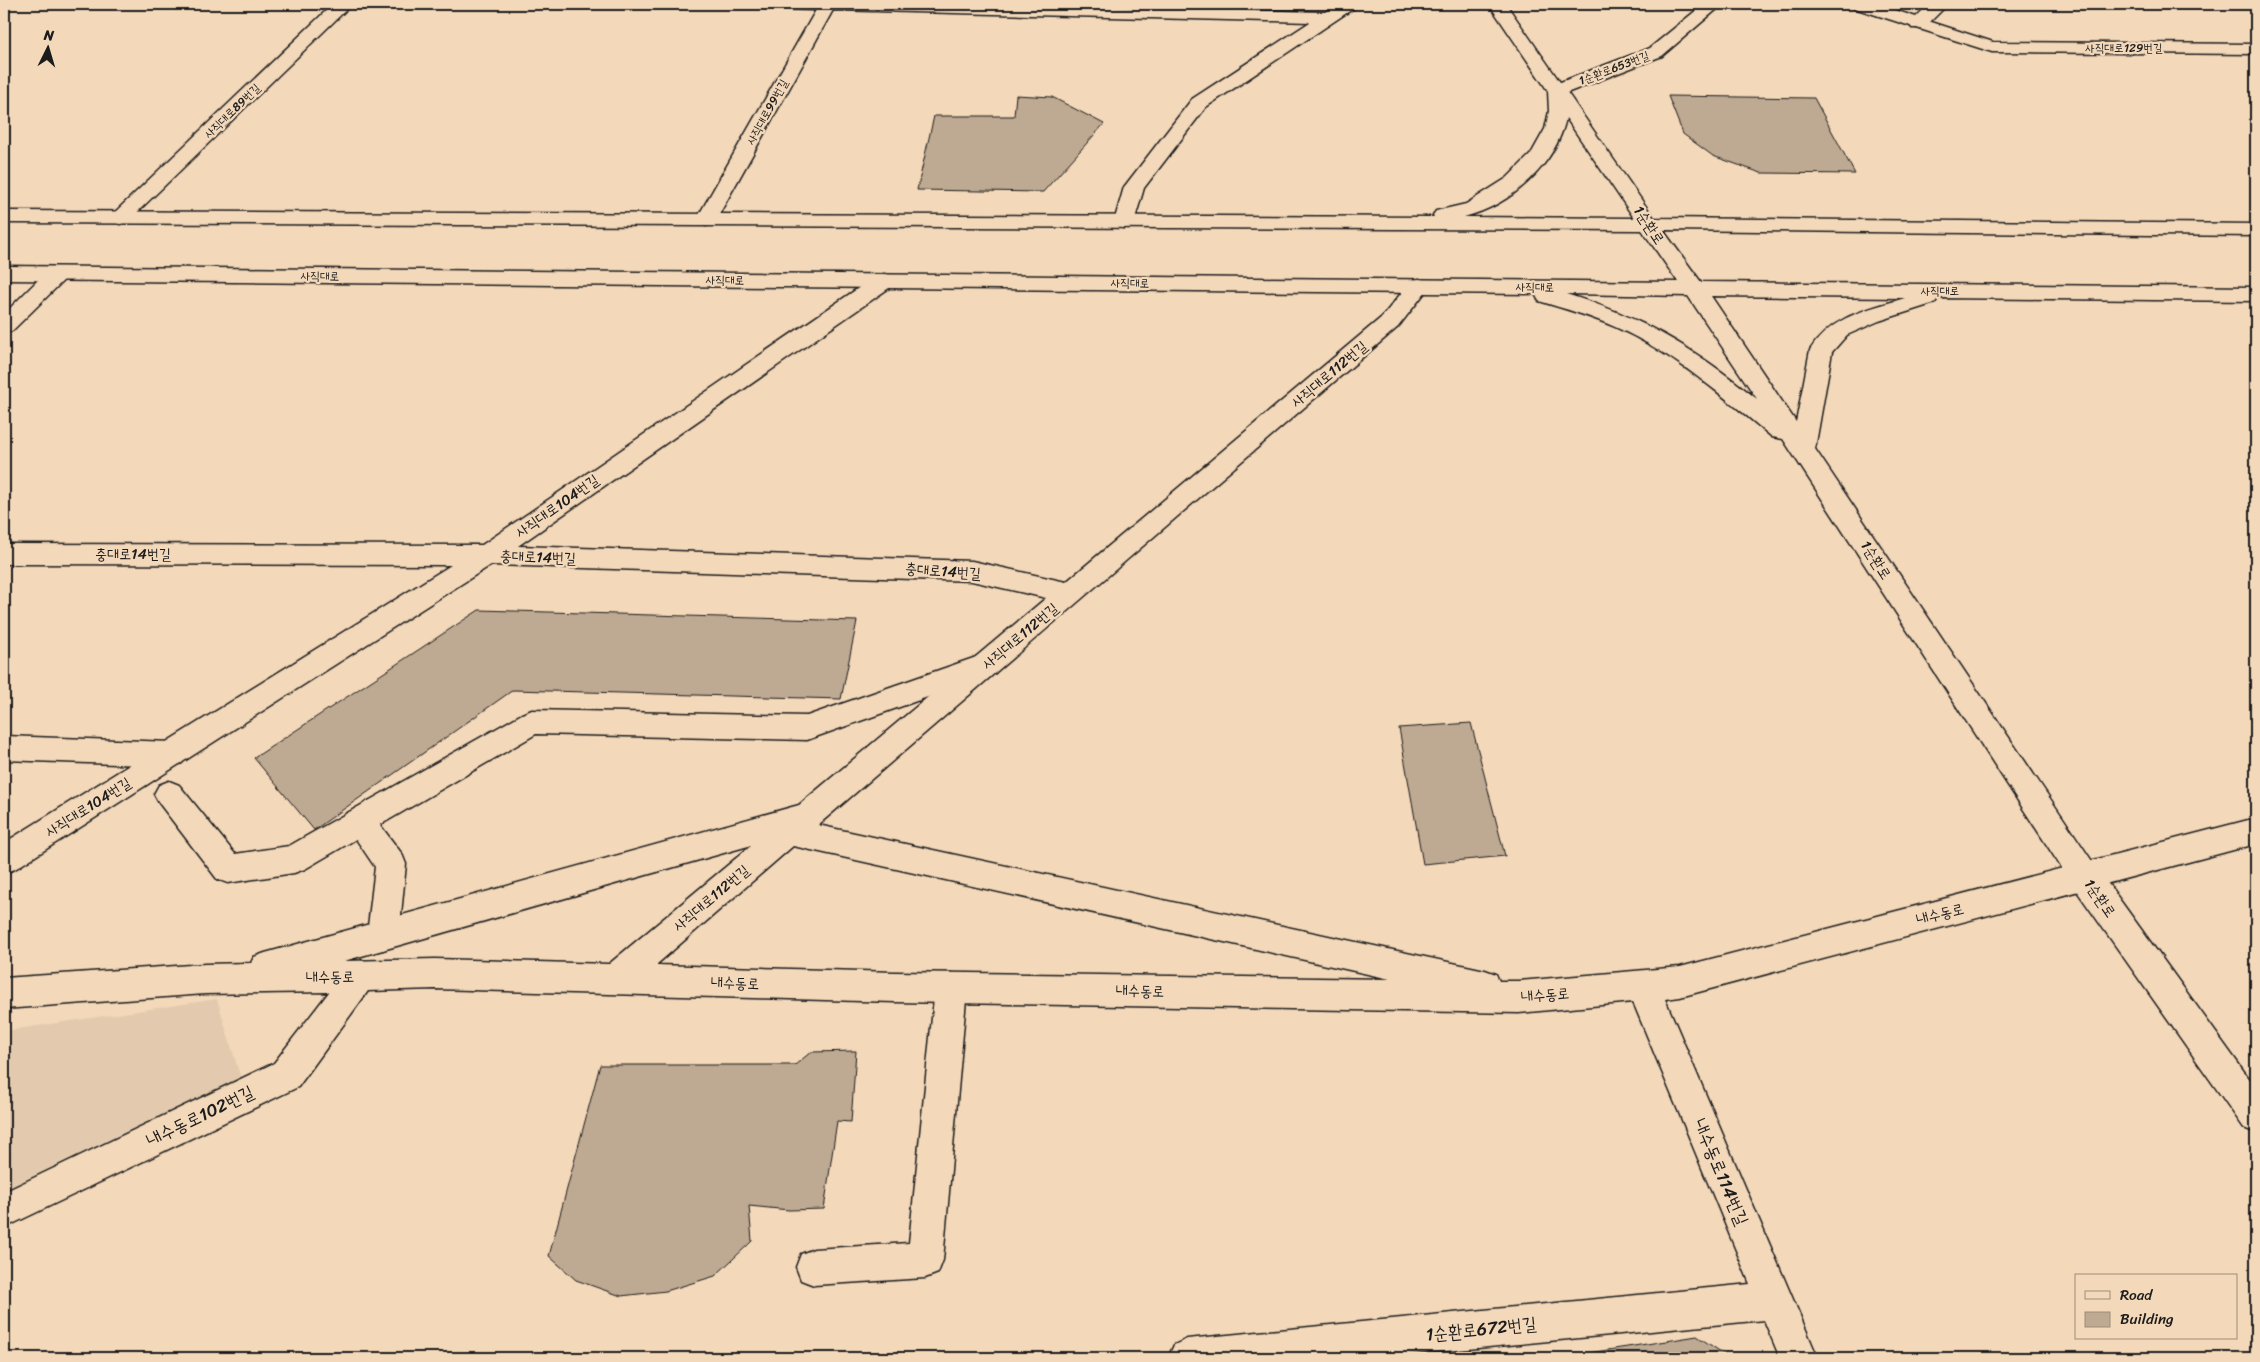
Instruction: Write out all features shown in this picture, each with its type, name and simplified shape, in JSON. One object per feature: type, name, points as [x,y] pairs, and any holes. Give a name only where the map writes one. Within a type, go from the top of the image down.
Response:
[{"type":"street","name":"사직대로89번길","points":[[120,218],[344,4]]},
{"type":"street","points":[[776,4],[1171,9],[1328,17]]},
{"type":"street","name":"사직대로99번길","points":[[706,220],[828,4]]},
{"type":"street","points":[[1124,222],[1134,187],[1199,103],[1348,4]]},
{"type":"street","name":"1순환로","points":[[1498,4],[1692,289],[1716,319],[2085,877],[2256,1116]]},
{"type":"street","name":"1순환로653번길","points":[[1557,90],[1656,52],[1714,4]]},
{"type":"street","points":[[1860,4],[1918,24],[1939,4]]},
{"type":"street","name":"사직대로129번길","points":[[1918,24],[1992,47],[2256,48]]},
{"type":"street","points":[[1365,223],[1432,218],[1472,208],[1508,187],[1533,165],[1549,142],[1558,115],[1557,90]]},
{"type":"street","points":[[4,217],[1648,224],[2256,230]]},
{"type":"street","name":"사직대로","points":[[4,273],[2255,294]]},
{"type":"street","points":[[4,326],[57,274]]},
{"type":"street","name":"사직대로104번길","points":[[4,860],[487,555],[884,281]]},
{"type":"street","name":"사직대로112번길","points":[[614,980],[1390,322],[1419,286]]},
{"type":"street","points":[[1517,287],[1591,309],[1633,326],[1677,350],[1724,384],[1803,449],[1821,350],[1839,330],[1871,316],[1950,291]]},
{"type":"street","name":"충대로14번길","points":[[4,554],[487,555],[972,571],[1070,593]]},
{"type":"street","points":[[169,794],[228,869],[294,859],[532,722],[807,728],[985,665]]},
{"type":"street","name":"사직대로104번길","points":[[4,748],[172,754]]},
{"type":"street","points":[[360,821],[392,864],[383,935]]},
{"type":"street","points":[[228,979],[383,935],[798,824],[1535,996]]},
{"type":"street","name":"내수동로","points":[[4,993],[228,979],[435,974],[951,988],[1535,996],[1680,982],[2256,831]]},
{"type":"street","name":"내수동로102번길","points":[[4,1210],[286,1075],[360,976]]},
{"type":"street","name":"내수동로114번길","points":[[1643,986],[1799,1358]]},
{"type":"street","points":[[814,1268],[925,1260],[951,988]]},
{"type":"street","name":"1순환로672번길","points":[[1187,1358],[1775,1300]]},
{"type":"shaded area","points":[[217,999],[241,1079],[58,1164],[4,1192],[4,1031]]},
{"type":"building","points":[[1016,95],[1052,97],[1104,124],[1043,192],[917,190],[934,116],[1014,116]]},
{"type":"building","points":[[1668,96],[1814,98],[1855,174],[1761,173],[1713,156],[1683,134]]},
{"type":"building","points":[[479,610],[857,621],[841,699],[513,690],[314,830],[254,758]]},
{"type":"building","points":[[1471,723],[1505,856],[1423,864],[1399,728]]},
{"type":"building","points":[[856,1051],[851,1122],[837,1121],[824,1209],[789,1210],[749,1206],[752,1241],[715,1276],[666,1291],[621,1296],[576,1280],[549,1256],[600,1065],[795,1065],[811,1052]]},
{"type":"building","points":[[1697,1336],[1730,1358],[1556,1358],[1666,1341]]}]
